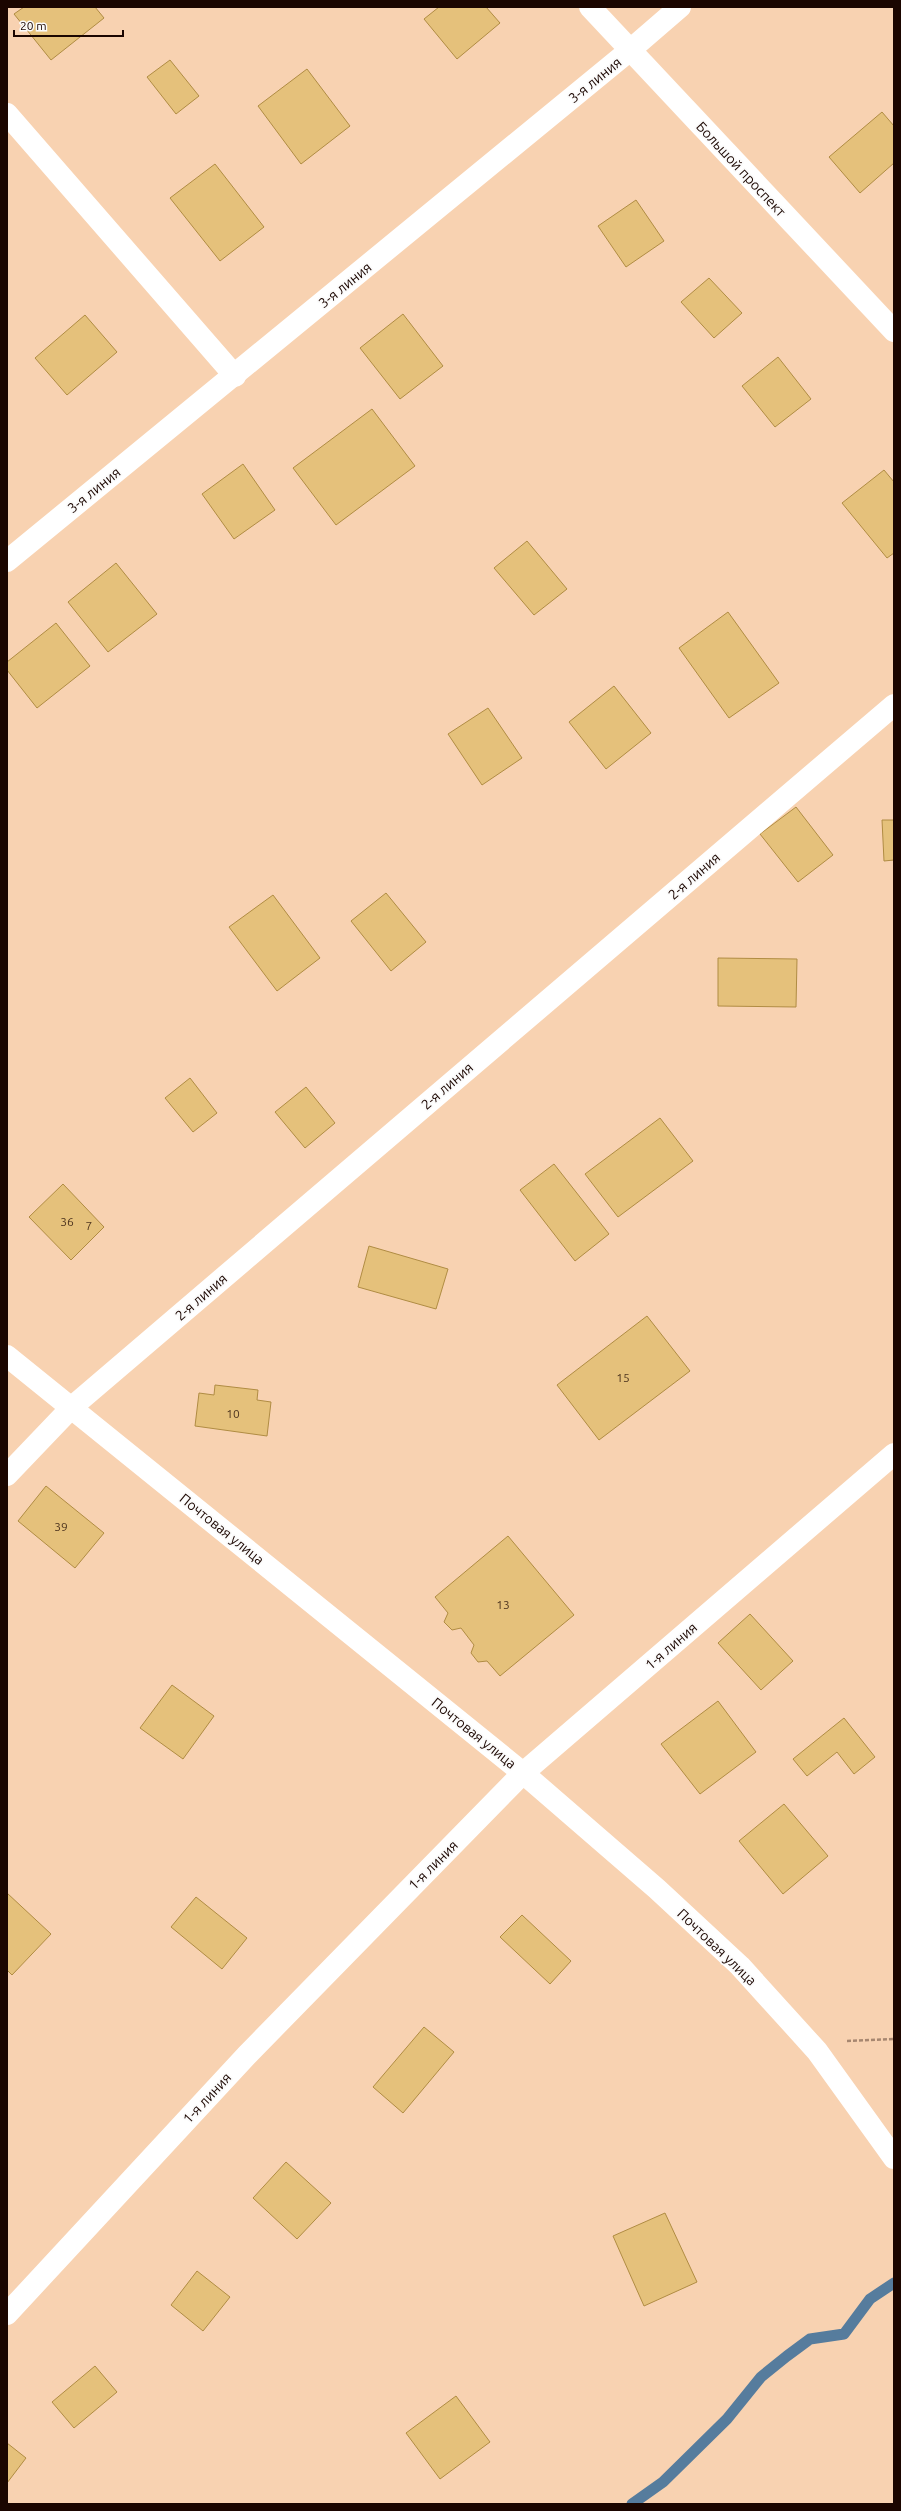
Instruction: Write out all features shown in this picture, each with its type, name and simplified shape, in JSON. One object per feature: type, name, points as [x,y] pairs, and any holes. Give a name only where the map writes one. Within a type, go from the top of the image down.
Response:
[{"type":"street","name":"Большой проспект","points":[[590,7],[629,51],[894,331]]},
{"type":"street","name":"3-я линия","points":[[7,561],[235,376],[629,51],[680,7]]},
{"type":"street","points":[[7,114],[235,376]]},
{"type":"street","name":"2-я линия","points":[[7,1475],[72,1407],[894,705]]},
{"type":"street","name":"Почтовая улица","points":[[7,1356],[523,1773],[651,1884],[740,1966],[817,2051],[894,2158]]},
{"type":"street","name":"1-я линия","points":[[7,2314],[247,2055],[523,1773],[894,1454]]},
{"type":"path","points":[[817,2051],[831,2043],[894,2039]]},
{"type":"building","points":[[24,7],[95,7],[104,18],[51,60],[14,14]]},
{"type":"building","points":[[439,7],[486,7],[500,23],[457,59],[424,19]]},
{"type":"building","points":[[170,60],[199,96],[176,114],[147,77]]},
{"type":"building","points":[[307,69],[350,126],[301,164],[258,106]]},
{"type":"building","points":[[882,112],[894,126],[894,163],[860,193],[829,157]]},
{"type":"building","points":[[215,164],[264,227],[220,261],[170,198]]},
{"type":"building","points":[[636,200],[664,241],[626,267],[598,226]]},
{"type":"building","points":[[709,278],[742,313],[714,338],[681,302]]},
{"type":"building","points":[[403,314],[443,366],[400,399],[360,348]]},
{"type":"building","points":[[85,315],[117,352],[67,395],[35,358]]},
{"type":"building","points":[[778,357],[811,399],[775,427],[742,386]]},
{"type":"building","points":[[372,409],[415,466],[336,525],[293,468]]},
{"type":"building","points":[[243,464],[275,510],[234,539],[202,494]]},
{"type":"building","points":[[884,470],[894,482],[894,553],[887,558],[842,503]]},
{"type":"building","points":[[527,541],[567,589],[534,615],[494,568]]},
{"type":"building","points":[[116,563],[157,614],[108,652],[68,602]]},
{"type":"building","points":[[728,612],[779,683],[729,718],[679,648]]},
{"type":"building","points":[[56,623],[90,666],[37,708],[7,670],[7,662]]},
{"type":"building","points":[[614,686],[651,733],[606,769],[569,722]]},
{"type":"building","points":[[488,708],[522,758],[482,785],[448,734]]},
{"type":"building","points":[[796,807],[833,855],[798,882],[760,834]]},
{"type":"building","points":[[882,820],[894,820],[894,860],[884,861]]},
{"type":"building","points":[[386,893],[426,942],[391,971],[351,921]]},
{"type":"building","points":[[273,895],[320,958],[277,991],[229,927]]},
{"type":"building","points":[[718,958],[797,959],[796,1007],[718,1006]]},
{"type":"building","points":[[190,1078],[217,1113],[193,1132],[165,1098]]},
{"type":"building","points":[[306,1087],[335,1123],[305,1148],[275,1112]]},
{"type":"building","points":[[660,1118],[693,1161],[618,1217],[585,1174]]},
{"type":"building","points":[[554,1164],[609,1234],[575,1261],[520,1190]]},
{"type":"building","points":[[63,1184],[104,1227],[71,1260],[29,1217]]},
{"type":"building","points":[[369,1246],[448,1269],[436,1309],[358,1287]]},
{"type":"building","points":[[647,1316],[690,1371],[599,1440],[557,1385]]},
{"type":"building","points":[[215,1385],[258,1390],[257,1400],[271,1402],[267,1436],[195,1426],[199,1393],[214,1395]]},
{"type":"building","points":[[46,1486],[104,1533],[75,1568],[18,1521]]},
{"type":"building","points":[[508,1536],[574,1615],[500,1676],[487,1661],[478,1662],[471,1653],[474,1645],[461,1628],[452,1630],[444,1622],[448,1613],[435,1597]]},
{"type":"building","points":[[750,1614],[793,1661],[761,1690],[718,1643]]},
{"type":"building","points":[[172,1685],[214,1716],[183,1759],[140,1728]]},
{"type":"building","points":[[718,1701],[756,1752],[700,1794],[661,1744]]},
{"type":"building","points":[[844,1718],[875,1757],[854,1774],[837,1752],[807,1776],[793,1759]]},
{"type":"building","points":[[784,1804],[828,1856],[783,1894],[739,1841]]},
{"type":"building","points":[[7,1893],[51,1934],[12,1975],[7,1970]]},
{"type":"building","points":[[196,1897],[247,1938],[222,1969],[171,1927]]},
{"type":"building","points":[[522,1915],[571,1961],[550,1984],[500,1937]]},
{"type":"building","points":[[424,2027],[454,2052],[403,2113],[373,2087]]},
{"type":"building","points":[[286,2162],[331,2203],[297,2239],[253,2198]]},
{"type":"building","points":[[665,2213],[697,2282],[644,2306],[613,2236]]},
{"type":"building","points":[[197,2271],[230,2297],[203,2331],[171,2305]]},
{"type":"building","points":[[95,2366],[117,2392],[74,2428],[52,2402]]},
{"type":"building","points":[[456,2396],[490,2442],[440,2479],[406,2433]]},
{"type":"building","points":[[7,2443],[26,2458],[7,2483]]},
{"type":"waterway","points":[[632,2504],[663,2482],[727,2419],[761,2377],[810,2339],[844,2334],[870,2299],[894,2283]]}]
